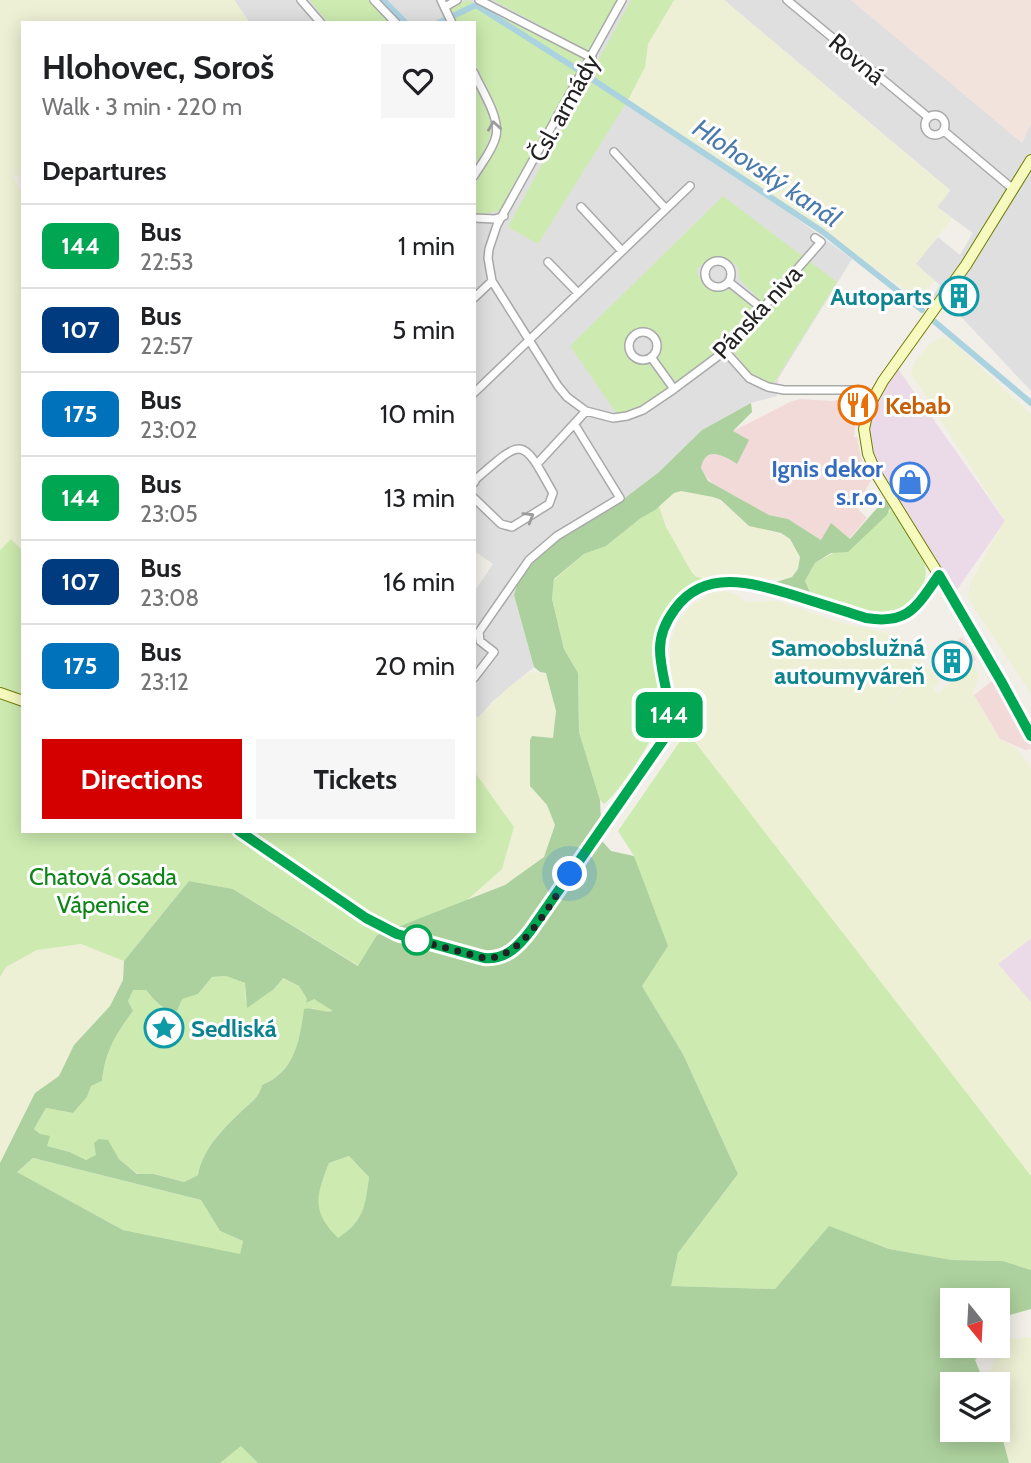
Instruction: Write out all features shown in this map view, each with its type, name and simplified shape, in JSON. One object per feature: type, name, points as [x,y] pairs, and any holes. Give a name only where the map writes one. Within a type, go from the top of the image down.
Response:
[{"type":"main road","points":[[1031,160],[966,265],[883,381],[872,400],[864,429],[870,460],[1031,736]]},
{"type":"main road","points":[[242,833],[385,929],[475,956],[498,958],[513,951],[531,930],[664,739],[670,706],[660,663],[660,643],[667,621],[681,602],[705,586],[725,581],[740,581],[758,584],[866,618],[893,619],[906,615],[917,607],[939,575]]},
{"type":"main road","points":[[0,693],[21,700]]},
{"type":"street","points":[[301,0],[319,21]]},
{"type":"street","points":[[374,0],[394,21]]},
{"type":"street","points":[[451,21],[443,3],[457,0]]},
{"type":"street","points":[[479,0],[592,58]]},
{"type":"street","name":"Čsl. armády","points":[[493,236],[622,0]]},
{"type":"street","name":"Rovná","points":[[787,0],[928,117]]},
{"type":"street","points":[[476,78],[495,121],[496,134],[476,172]]},
{"type":"street","name":"Rovná","points":[[934,114],[941,116],[946,124],[944,131],[935,135],[929,133],[925,123],[928,117],[934,114]]},
{"type":"street","name":"Rovná","points":[[944,131],[1013,189]]},
{"type":"street","points":[[614,152],[666,209]]},
{"type":"street","points":[[476,391],[690,186]]},
{"type":"street","points":[[581,207],[622,251]]},
{"type":"street","points":[[476,218],[495,219],[505,215]]},
{"type":"street","points":[[483,220],[493,236],[488,258],[492,281],[566,396],[586,411],[537,464]]},
{"type":"street","name":"Pánska niva","points":[[586,411],[613,418],[642,410],[725,351],[764,310],[821,242],[815,238]]},
{"type":"street","points":[[548,262],[578,293]]},
{"type":"street","points":[[476,296],[492,281]]},
{"type":"street","points":[[729,282],[764,310]]},
{"type":"street","points":[[725,351],[749,378],[768,387],[784,390],[854,390],[872,400]]},
{"type":"street","points":[[651,357],[674,389]]},
{"type":"street","points":[[476,675],[494,652],[480,640],[479,632],[510,590],[519,572],[547,544],[620,498],[575,425]]},
{"type":"street","points":[[476,479],[508,451],[518,448],[527,451],[553,493],[549,504],[512,527],[500,524],[476,500]]},
{"type":"shaded area","points":[[234,0],[674,0],[648,44],[645,67],[626,104],[796,218],[852,259],[778,379],[777,396],[751,403],[702,430],[659,472],[617,504],[514,595],[534,667],[493,701],[478,718],[476,589],[493,564],[476,552],[476,21],[249,21]]},
{"type":"shaded area","points":[[724,0],[1031,0],[1031,391],[951,306],[946,312],[931,299],[940,285],[915,264],[938,237],[960,255],[973,233],[937,207],[950,190]]},
{"type":"shaded area","points":[[851,0],[1031,0],[1031,124],[1022,143]]},
{"type":"shaded area","points":[[898,369],[1005,521],[954,594],[872,458],[869,422],[875,399]]},
{"type":"shaded area","points":[[852,398],[862,403],[856,414],[854,437],[857,437],[863,467],[872,479],[857,504],[867,518],[849,539],[821,540],[788,519],[769,515],[713,484],[701,468],[703,459],[714,453],[737,464],[733,431],[790,402],[800,399],[832,401]]},
{"type":"shaded area","points":[[962,637],[976,659],[955,676],[939,657]]},
{"type":"shaded area","points":[[992,681],[1004,690],[1028,735],[1031,749],[1025,750],[1000,739],[974,695]]},
{"type":"shaded area","points":[[1031,938],[1031,1002],[1030,1002],[998,964]]},
{"type":"green space","points":[[0,0],[234,0],[249,21],[21,21],[21,176],[13,175],[21,192],[21,549],[11,539],[0,550]]},
{"type":"green space","points":[[310,0],[368,0],[388,21],[326,21]]},
{"type":"green space","points":[[467,0],[585,59],[504,210],[483,214],[476,212],[476,182],[501,134],[499,120],[476,66],[476,21],[457,21],[450,9]]},
{"type":"green space","points":[[493,0],[617,0],[590,52]]},
{"type":"green space","points":[[631,0],[674,0],[648,44],[645,67],[628,100],[538,244],[508,227]]},
{"type":"green space","points":[[674,0],[724,0],[950,191],[937,207],[952,219],[916,264],[935,281],[917,298],[731,167],[628,100],[645,67],[648,44]]},
{"type":"green space","points":[[476,87],[490,118],[491,134],[476,164]]},
{"type":"green space","points":[[723,196],[837,282],[773,384],[751,374],[734,352],[800,273],[793,268],[763,303],[739,279],[738,267],[733,262],[722,258],[707,261],[697,269],[704,285],[717,291],[729,289],[757,310],[723,347],[676,382],[657,358],[661,347],[654,330],[641,329],[632,333],[625,339],[628,355],[634,361],[650,363],[668,388],[641,406],[617,414],[570,346]]},
{"type":"green space","points":[[941,337],[951,340],[1031,414],[1031,694],[970,602],[968,594],[971,581],[1005,520],[911,374],[914,362],[932,342]]},
{"type":"green space","points":[[751,403],[752,412],[733,431],[749,440],[737,464],[721,455],[706,456],[701,468],[708,481],[769,515],[788,519],[821,540],[831,523],[850,539],[885,499],[890,508],[887,515],[848,552],[831,553],[815,563],[805,581],[811,594],[776,587],[773,583],[792,577],[798,569],[800,557],[790,539],[781,533],[749,526],[721,500],[681,491],[674,493],[606,546],[584,554],[554,579],[552,599],[564,649],[578,673],[579,732],[600,800],[602,841],[611,851],[634,856],[668,946],[642,986],[683,1054],[738,1174],[678,1253],[671,1286],[775,1289],[829,1226],[889,1249],[952,1260],[1003,1261],[1031,1270],[1031,1309],[1010,1315],[1010,1288],[940,1288],[940,1358],[977,1358],[975,1360],[980,1372],[940,1372],[940,1442],[1004,1442],[1009,1463],[258,1463],[241,1446],[220,1463],[0,1463],[0,1163],[35,1093],[59,1076],[74,1045],[110,1006],[123,980],[124,961],[189,881],[233,889],[358,966],[377,935],[505,885],[544,857],[555,825],[547,805],[530,786],[530,740],[532,736],[553,738],[556,711],[546,673],[534,667],[514,595],[520,575],[556,539],[617,504],[659,472],[702,430]],"holes":[[[226,976],[245,983],[247,1008],[274,989],[283,978],[299,986],[307,999],[306,1003],[314,999],[333,1011],[304,1009],[298,1043],[289,1063],[282,1072],[262,1085],[256,1097],[216,1138],[205,1155],[198,1175],[184,1182],[154,1174],[137,1174],[119,1159],[108,1140],[99,1139],[94,1143],[96,1155],[86,1160],[70,1152],[47,1146],[50,1136],[40,1134],[34,1129],[46,1108],[73,1113],[87,1097],[91,1086],[102,1081],[112,1044],[133,1011],[128,1001],[133,990],[146,990],[163,1007],[177,1011],[182,999],[198,994],[212,977]],[[349,1156],[369,1177],[362,1212],[353,1226],[338,1238],[323,1220],[318,1203],[319,1194],[329,1163]],[[33,1158],[201,1200],[220,1231],[243,1241],[240,1254],[123,1230],[17,1172]]]},
{"type":"green space","points":[[681,491],[713,497],[764,529],[786,536],[799,553],[798,569],[792,577],[782,580],[726,576],[706,580],[695,576],[671,538],[659,506],[674,493]]},
{"type":"green space","points":[[659,506],[666,527],[691,571],[695,576],[706,580],[682,595],[665,614],[659,626],[655,638],[654,666],[661,702],[659,722],[637,762],[604,804],[600,800],[579,732],[578,673],[564,649],[552,599],[554,580],[584,554],[606,546]]},
{"type":"green space","points":[[890,508],[923,558],[925,581],[915,600],[896,612],[873,615],[807,594],[811,593],[805,581],[815,563],[835,552],[890,511]]},
{"type":"green space","name":"Chatová osada Vápenice","points":[[11,539],[21,549],[21,833],[476,833],[476,774],[514,827],[502,869],[465,902],[377,935],[359,966],[233,889],[189,881],[124,961],[81,944],[37,950],[6,967],[0,977],[0,550]]},
{"type":"green space","points":[[725,591],[747,602],[778,601],[835,621],[906,640],[917,652],[920,670],[882,708],[928,667],[940,682],[933,688],[938,694],[967,667],[975,667],[979,676],[974,696],[1000,739],[1016,748],[1031,768],[1031,938],[998,964],[1031,1002],[1031,1176],[687,732],[670,666],[671,640],[678,621],[693,604],[712,593]]},
{"type":"green space","points":[[530,672],[546,673],[554,696],[556,711],[553,739],[533,736],[530,785],[547,805],[555,825],[544,857],[505,885],[465,902],[502,869],[514,827],[476,774],[476,716],[478,718],[510,686]]},
{"type":"green space","points":[[687,735],[1031,1176],[1031,1270],[1003,1261],[952,1260],[889,1249],[829,1227],[775,1289],[670,1286],[678,1253],[738,1174],[683,1054],[642,986],[634,856],[618,831]]},
{"type":"green space","points":[[81,944],[124,961],[123,980],[110,1006],[74,1045],[59,1076],[35,1093],[0,1163],[0,978],[6,967],[37,950]]},
{"type":"green space","points":[[226,976],[245,983],[246,1003],[274,989],[282,978],[299,986],[307,999],[314,999],[333,1008],[333,1011],[313,1008],[303,1014],[305,1017],[300,1038],[287,1066],[262,1085],[256,1097],[216,1138],[205,1155],[198,1175],[184,1182],[155,1174],[138,1174],[119,1159],[112,1149],[86,1160],[70,1152],[47,1146],[34,1129],[46,1108],[73,1113],[87,1097],[91,1086],[102,1081],[112,1044],[133,1011],[128,1001],[132,990],[146,990],[157,1003],[198,994],[212,977]]},
{"type":"green space","points":[[349,1156],[369,1177],[366,1198],[359,1219],[337,1239],[319,1211],[318,1195],[329,1163]]},
{"type":"green space","points":[[33,1158],[201,1200],[220,1231],[243,1241],[240,1255],[123,1230],[17,1172]]},
{"type":"green space","points":[[1031,1337],[1031,1463],[1009,1463],[1004,1442],[1010,1442],[1010,1372],[990,1372],[995,1358],[1010,1358],[1010,1339]]},
{"type":"green space","points":[[241,1445],[258,1463],[220,1463]]},
{"type":"waterway","name":"Hlohovský kanál","points":[[383,0],[404,21]]},
{"type":"waterway","name":"Hlohovský kanál","points":[[442,21],[476,5],[580,71]]},
{"type":"waterway","name":"Hlohovský kanál","points":[[586,75],[823,232],[922,310]]},
{"type":"waterway","name":"Hlohovský kanál","points":[[935,322],[1031,403]]},
{"type":"bus line","name":"144","points":[[242,833],[385,929],[484,958],[495,959],[513,951],[531,930],[664,739],[670,706],[660,663],[660,643],[667,621],[678,605],[692,593],[705,586],[725,581],[758,584],[866,618],[883,620],[896,619],[912,612],[939,575],[1031,736]]},
{"type":"place","name":"Autoparts","points":[[959,296]]},
{"type":"place","name":"Kebab","points":[[858,405]]},
{"type":"place","name":"Ignis dekor s.r.o.","points":[[910,482]]},
{"type":"place","name":"Samoobslužná autoumyváreň","points":[[952,661]]},
{"type":"place","name":"Sedliská","points":[[164,1028]]},
{"type":"route","points":[[417,940],[413,939],[484,958],[504,956],[520,945],[570,874]]}]
